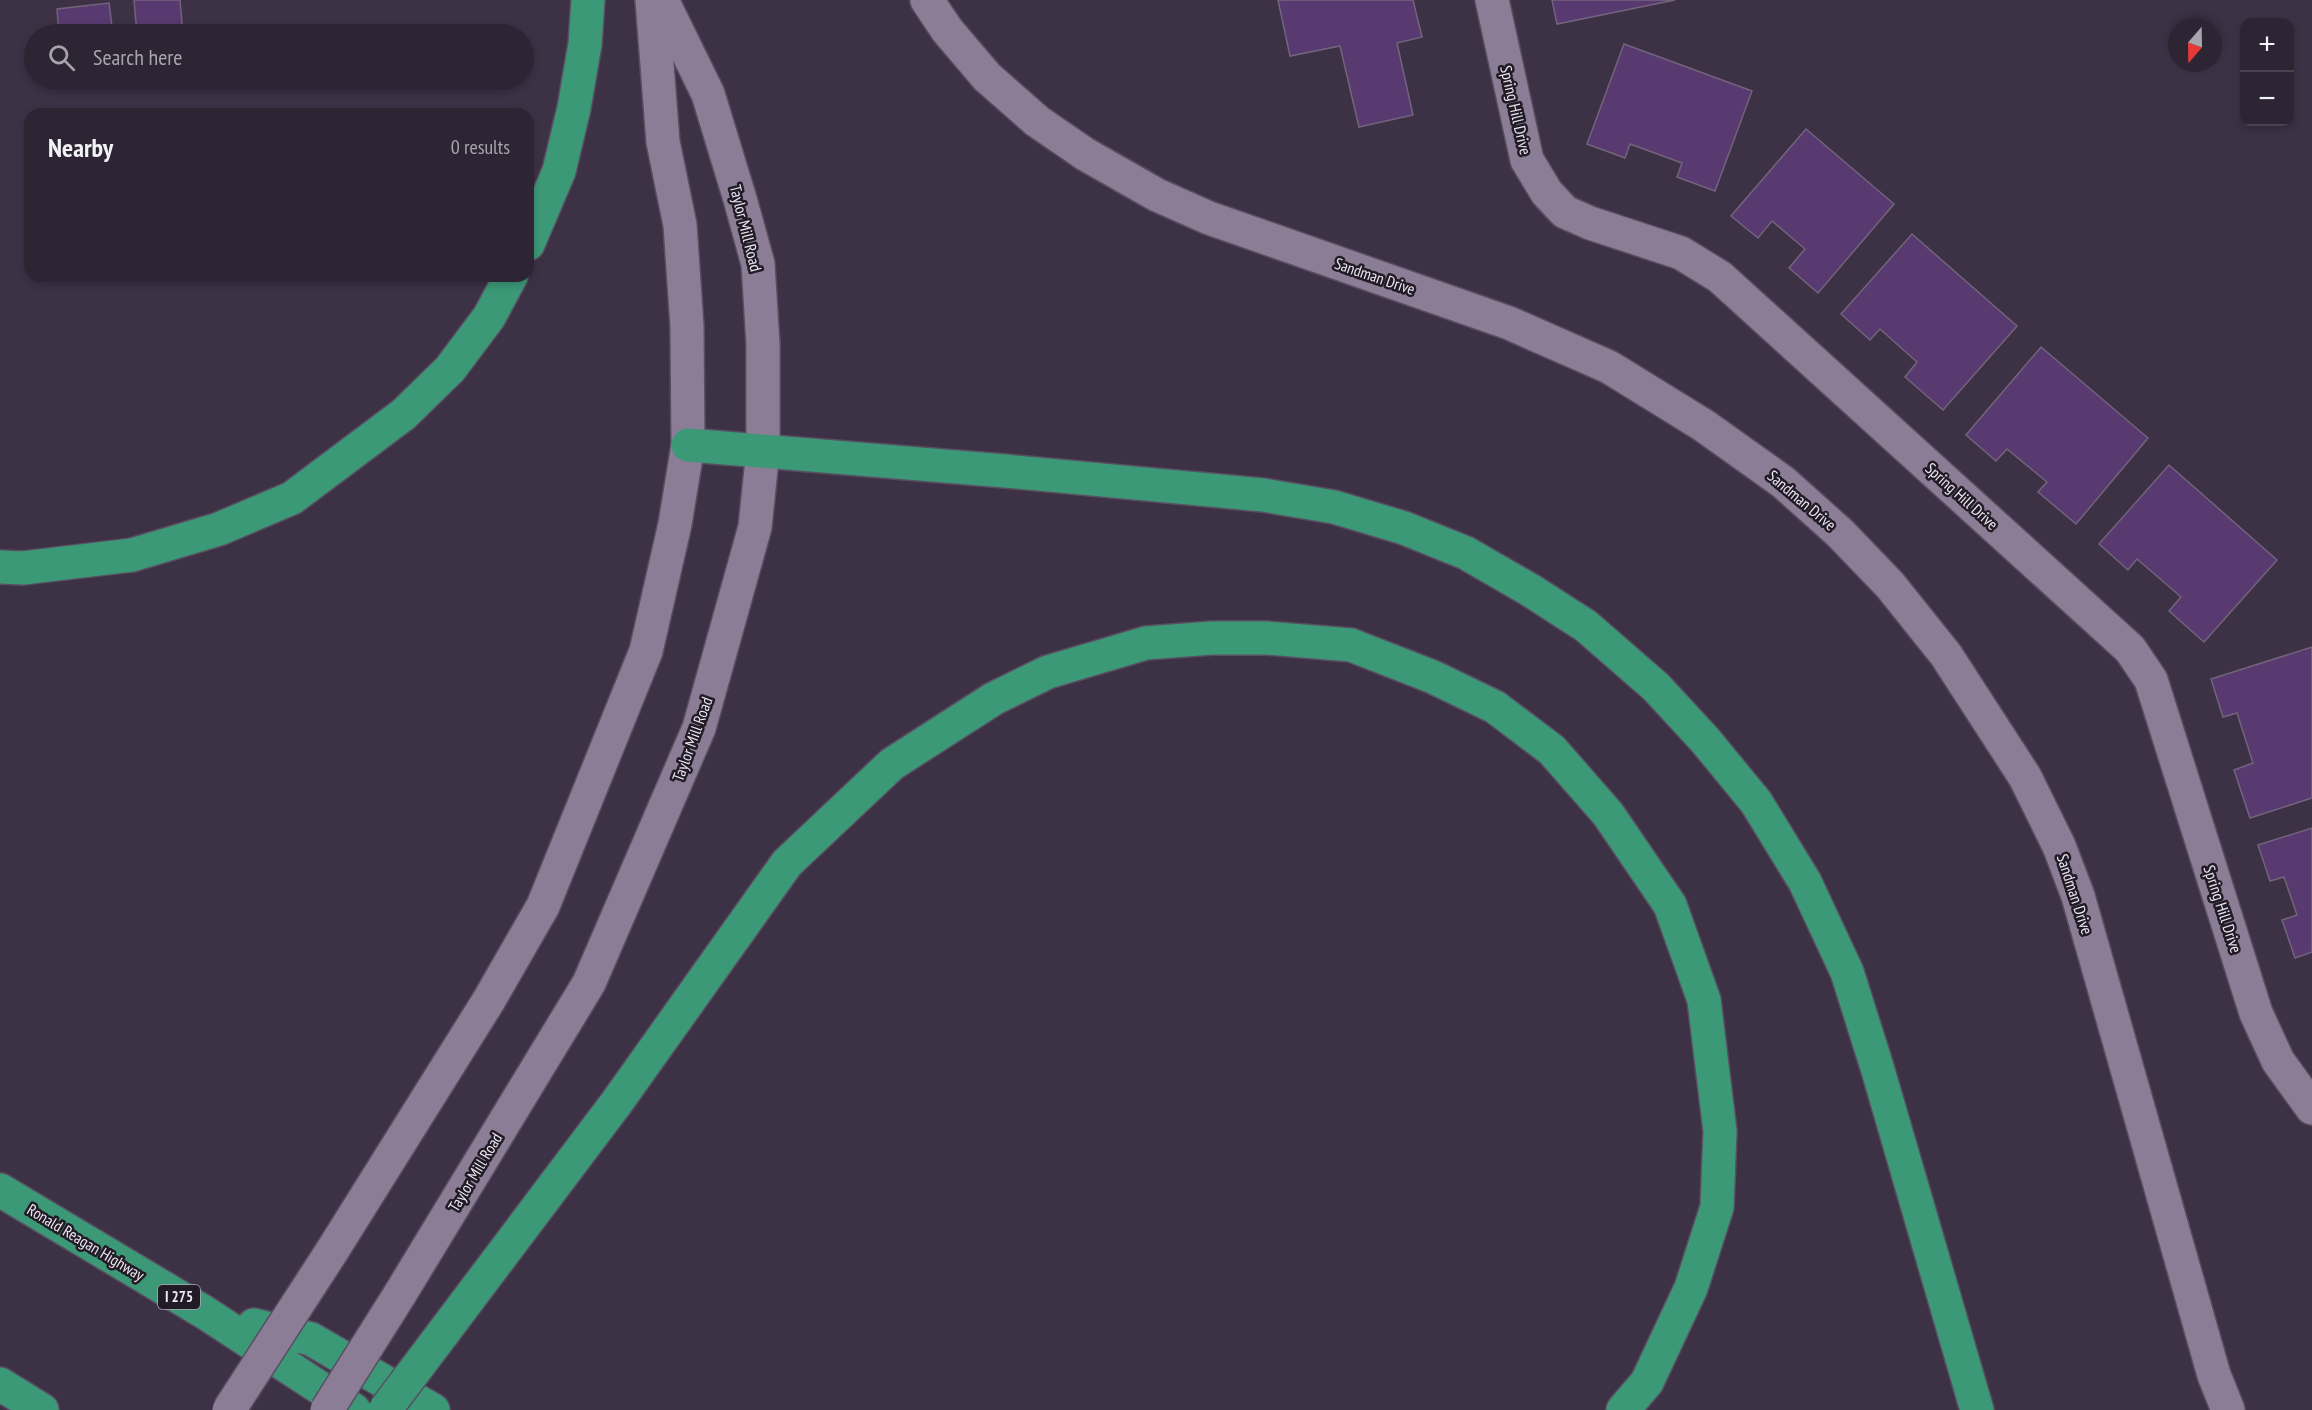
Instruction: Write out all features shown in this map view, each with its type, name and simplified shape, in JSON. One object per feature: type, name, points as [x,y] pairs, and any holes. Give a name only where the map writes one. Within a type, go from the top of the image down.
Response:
[{"type":"highway","points":[[534,230],[559,171],[578,87],[585,44],[588,0]]},
{"type":"highway","points":[[0,567],[23,568],[132,555],[219,530],[292,498],[404,414],[450,369],[489,317],[508,282]]},
{"type":"highway","points":[[688,446],[763,450],[1263,495],[1334,507],[1404,528],[1466,553],[1586,626],[1656,687],[1705,740],[1756,802],[1805,882],[1847,972],[1881,1079],[1977,1410]]},
{"type":"highway","points":[[385,1410],[617,1102],[787,863],[892,764],[993,699],[1048,672],[1146,643],[1212,638],[1267,638],[1351,645],[1433,677],[1495,707],[1552,750],[1608,814],[1670,905],[1704,1000],[1720,1131],[1716,1207],[1691,1288],[1647,1382],[1623,1410]]},
{"type":"highway","name":"Ronald Reagan Highway","points":[[0,1190],[204,1312],[354,1410]]},
{"type":"highway","points":[[204,1312],[311,1339],[433,1410]]},
{"type":"highway","points":[[0,1384],[42,1410]]},
{"type":"street","points":[[229,1409],[332,1251],[489,1000],[543,906],[646,651],[675,524],[688,446],[687,326],[680,225],[663,142],[652,0]]},
{"type":"street","name":"Taylor Mill Road","points":[[327,1410],[589,983],[699,728],[755,527],[763,450],[763,344],[758,264],[708,94],[662,0]]},
{"type":"street","name":"Sandman Drive","points":[[927,0],[947,30],[987,78],[1037,121],[1085,154],[1157,195],[1209,218],[1509,323],[1609,367],[1703,424],[1783,482],[1840,533],[1890,585],[1946,655],[2019,767],[2059,846],[2078,896],[2214,1375],[2228,1410]]},
{"type":"street","name":"Spring Hill Drive","points":[[1492,0],[1527,160],[1547,193],[1564,212],[1681,253],[1720,277],[2130,649],[2151,680],[2256,1013],[2278,1061],[2312,1108]]},
{"type":"building","points":[[134,0],[180,0],[182,24],[136,24]]},
{"type":"building","points":[[1278,0],[1413,0],[1422,37],[1397,43],[1413,115],[1359,127],[1340,46],[1290,56]]},
{"type":"building","points":[[1552,0],[1675,0],[1557,24]]},
{"type":"building","points":[[109,3],[112,24],[58,24],[57,9]]},
{"type":"building","points":[[1624,44],[1752,91],[1715,191],[1677,177],[1682,163],[1630,144],[1625,158],[1587,144]]},
{"type":"building","points":[[1806,129],[1894,204],[1818,293],[1789,268],[1805,249],[1772,221],[1758,238],[1731,216]]},
{"type":"building","points":[[1912,234],[2017,326],[1943,410],[1905,377],[1917,362],[1880,329],[1870,340],[1841,314]]},
{"type":"building","points":[[2041,347],[2148,438],[2076,524],[2038,492],[2047,482],[2007,449],[1996,461],[1966,435]]},
{"type":"building","points":[[2169,465],[2277,560],[2204,642],[2169,611],[2181,597],[2137,559],[2128,570],[2099,544]]},
{"type":"building","points":[[2312,647],[2312,798],[2250,818],[2234,770],[2253,763],[2237,713],[2223,717],[2211,679]]},
{"type":"building","points":[[2312,828],[2312,952],[2295,958],[2282,920],[2297,915],[2284,877],[2270,881],[2258,845]]}]
